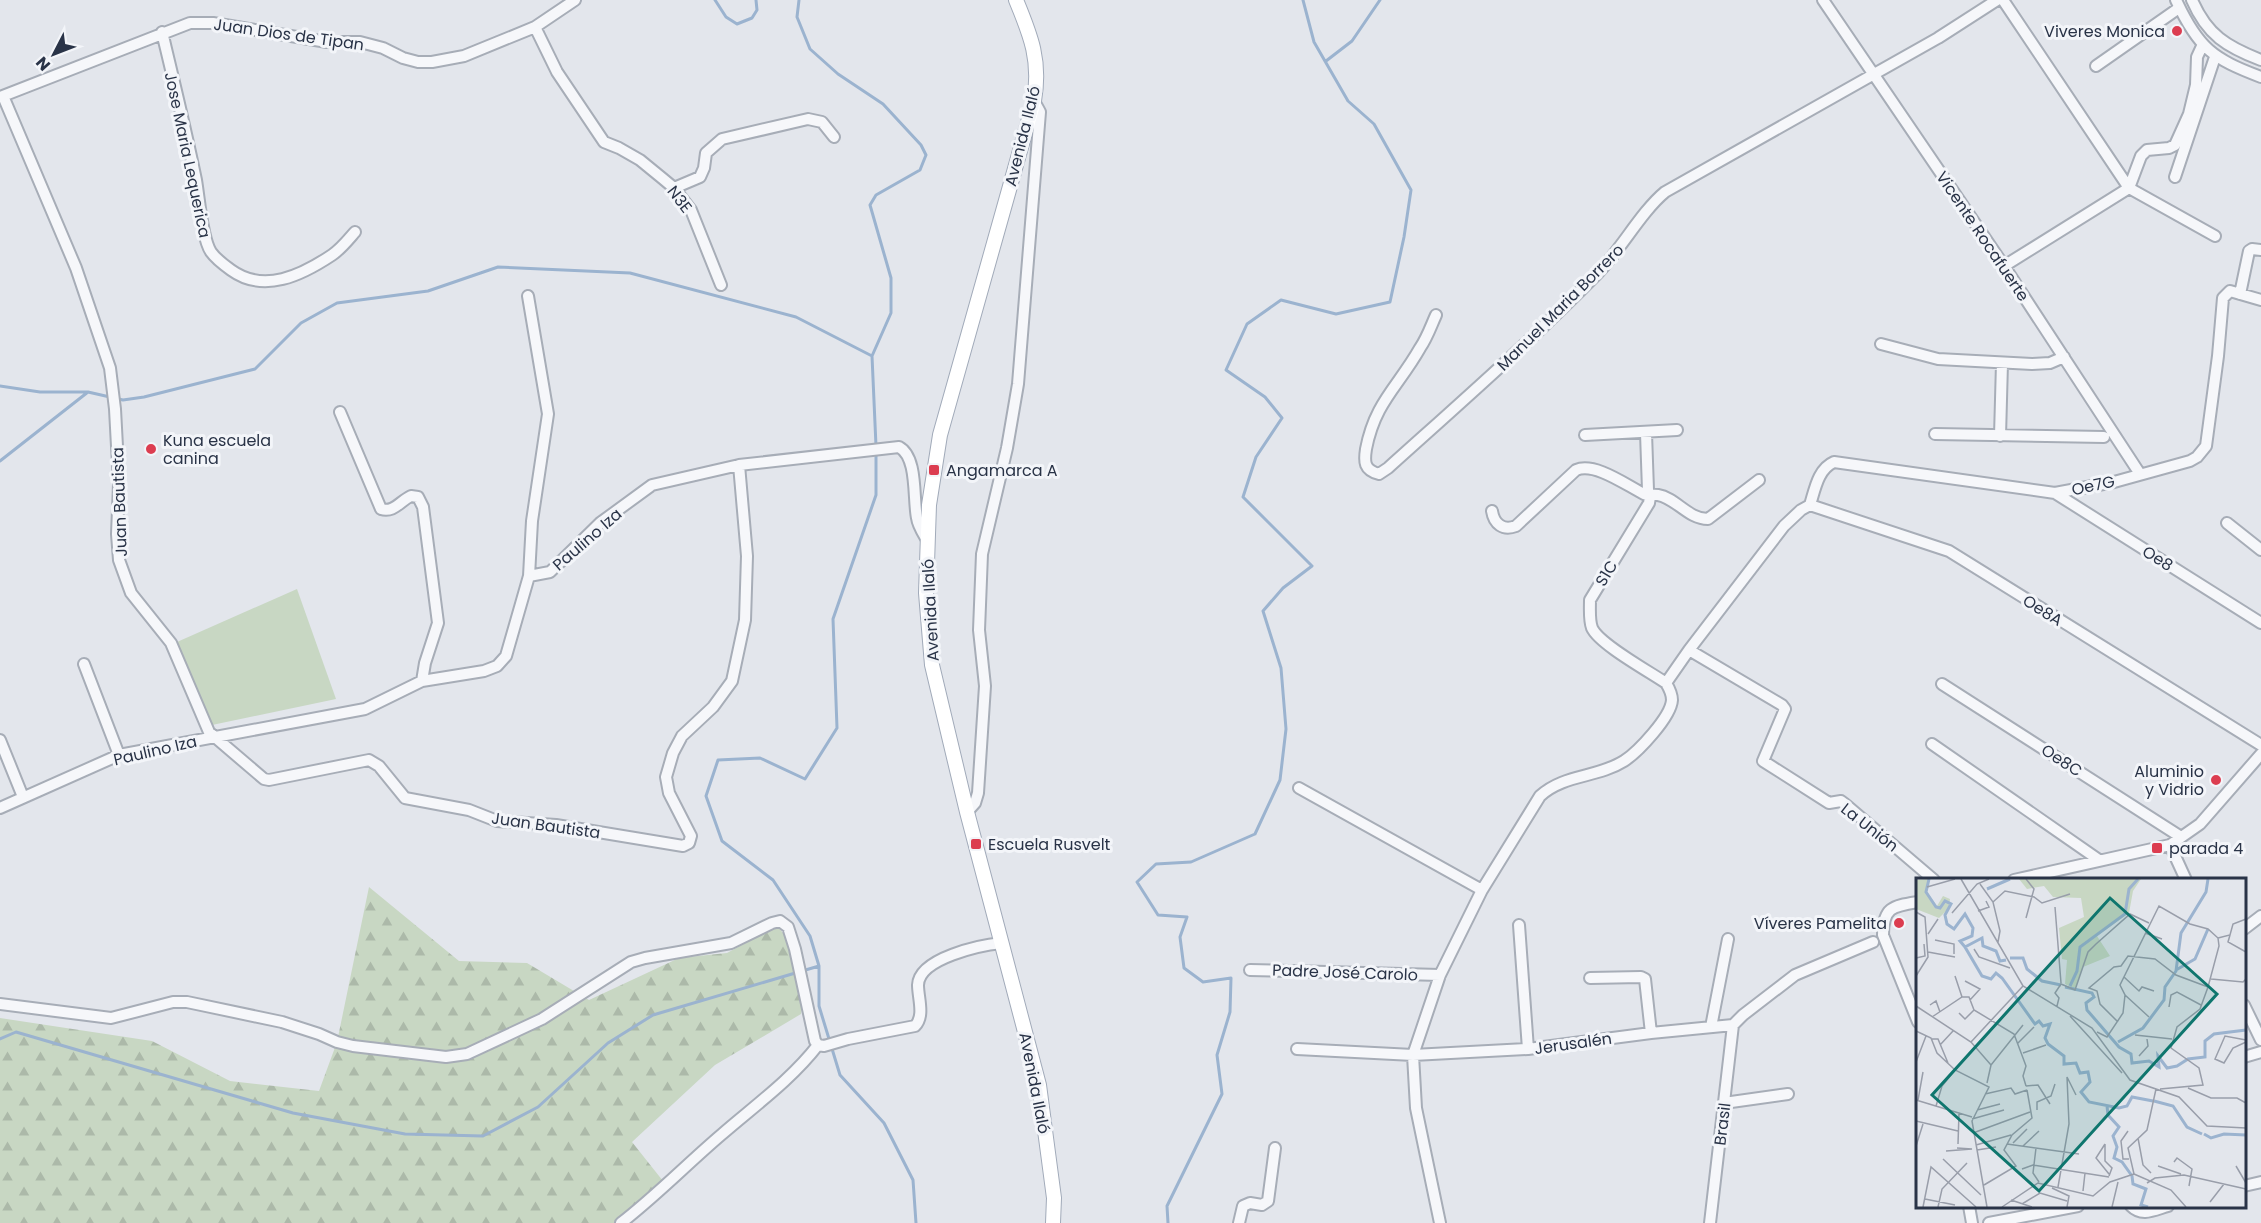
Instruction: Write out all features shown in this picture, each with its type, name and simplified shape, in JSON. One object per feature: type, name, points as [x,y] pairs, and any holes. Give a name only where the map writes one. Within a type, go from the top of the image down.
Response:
[{"type":"main road","name":"Avenida Ilaló","points":[[1017,0],[1037,59],[1037,83],[940,435],[929,505],[926,593],[932,665],[1039,1085],[1054,1198],[1053,1223]]},
{"type":"street","name":"Juan Dios de Tipan","points":[[1,96],[190,23],[213,22],[327,42],[372,44],[404,58],[418,62],[432,62],[464,56],[535,27],[575,0]]},
{"type":"street","name":"Vicente Rocafuerte","points":[[1822,0],[2004,266],[2140,474]]},
{"type":"street","name":"Manuel Maria Borrero","points":[[1436,315],[1421,348],[1380,405],[1369,433],[1364,461],[1368,469],[1374,473],[1379,474],[1388,468],[1523,347],[1599,272],[1665,192],[1958,26],[1997,0]]},
{"type":"street","points":[[2003,0],[2129,188],[2215,236]]},
{"type":"street","points":[[2192,0],[2210,30],[2231,48],[2261,60]]},
{"type":"street","points":[[2096,66],[2178,4],[2187,23],[2215,57],[2261,77]]},
{"type":"street","name":"N3E","points":[[535,27],[557,72],[604,142],[640,160],[674,188],[691,210],[722,285]]},
{"type":"street","name":"Jose Maria Lequerica","points":[[162,32],[192,158],[207,245],[216,258],[248,280],[265,282],[286,278],[308,269],[333,254],[355,232]]},
{"type":"street","points":[[2004,266],[2129,188],[2143,153],[2169,148],[2176,142],[2189,114],[2196,85],[2197,57],[2203,44]]},
{"type":"street","points":[[2175,177],[2215,57]]},
{"type":"street","name":"Juan Bautista","points":[[1,96],[76,268],[110,368],[115,409],[119,484],[117,534],[119,560],[131,593],[171,643],[208,732],[264,779],[269,780],[369,760],[379,765],[400,794],[417,801],[470,810],[497,820],[556,825],[683,846],[689,843],[691,836],[669,794],[666,777],[673,753],[682,736],[713,707],[732,681],[745,620],[747,556],[739,465]]},
{"type":"street","points":[[968,812],[975,803],[978,793],[984,708],[985,686],[980,630],[982,554],[1007,448],[1018,384],[1040,112],[1034,100]]},
{"type":"street","points":[[674,188],[700,177],[706,153],[722,139],[808,120],[822,122],[834,137]]},
{"type":"street","points":[[2261,249],[2249,251],[2240,294],[2261,300]]},
{"type":"street","name":"Oe7G","points":[[1810,505],[1820,473],[1834,462],[2055,493],[2114,482],[2190,461],[2197,457],[2206,446],[2223,298],[2230,291],[2240,294]]},
{"type":"street","points":[[528,296],[548,414],[532,521],[529,576]]},
{"type":"street","points":[[1881,344],[1925,357],[2002,363],[2047,364],[2064,357]]},
{"type":"street","points":[[2000,436],[2002,363]]},
{"type":"street","points":[[340,412],[381,509],[388,511],[393,509],[411,496],[418,497],[423,507],[438,623],[425,663],[422,681]]},
{"type":"street","points":[[1585,435],[1677,430]]},
{"type":"street","points":[[1646,433],[1650,497]]},
{"type":"street","points":[[1935,434],[2104,437]]},
{"type":"street","name":"Paulino Iza","points":[[0,808],[118,756],[365,709],[422,681],[484,671],[497,666],[506,656],[529,576],[550,572],[600,524],[652,485],[739,465],[899,447],[904,449],[911,461],[917,521],[927,540]]},
{"type":"street","points":[[1492,511],[1494,520],[1500,526],[1507,528],[1516,526],[1576,470],[1586,467],[1596,469],[1650,497],[1658,495],[1699,518],[1708,519],[1760,480]]},
{"type":"street","name":"Oe8","points":[[2055,493],[2261,623]]},
{"type":"street","name":"S1C","points":[[1650,497],[1590,600],[1590,614],[1593,629],[1604,642],[1666,683]]},
{"type":"street","points":[[1440,1223],[1416,1108],[1413,1055],[1440,975],[1482,890],[1540,796],[1551,787],[1569,779],[1596,773],[1624,761],[1645,742],[1670,708],[1671,690],[1666,683],[1784,526],[1810,505]]},
{"type":"street","name":"Oe8A","points":[[1810,505],[1949,551],[2261,745]]},
{"type":"street","points":[[2227,523],[2261,550]]},
{"type":"street","name":"La Unión","points":[[1689,650],[1782,705],[1785,709],[1763,761],[1829,803],[1841,801],[1933,878]]},
{"type":"street","points":[[84,664],[118,756]]},
{"type":"street","name":"Oe8C","points":[[1942,684],[2181,837]]},
{"type":"street","points":[[0,740],[23,797]]},
{"type":"street","points":[[1932,744],[2099,860]]},
{"type":"street","points":[[2024,878],[2053,875],[2099,860],[2170,845],[2200,824],[2261,754]]},
{"type":"street","points":[[1299,788],[1482,890]]},
{"type":"street","points":[[2170,845],[2186,878]]},
{"type":"street","points":[[1916,903],[1895,906],[1890,909],[1883,923],[1883,935],[1916,1019]]},
{"type":"street","points":[[2246,927],[2261,916]]},
{"type":"street","points":[[0,1004],[111,1018],[173,1002],[187,1002],[282,1022],[353,1046],[446,1058],[467,1054],[542,1019],[631,962],[731,943],[772,922],[780,921],[788,927],[815,1041],[821,1046]]},
{"type":"street","points":[[1519,925],[1528,1049]]},
{"type":"street","points":[[1711,1027],[1728,939]]},
{"type":"street","points":[[1733,1025],[1743,1014],[1795,975],[1873,942]]},
{"type":"street","points":[[621,1223],[821,1046],[915,1026],[920,1015],[918,983],[925,970],[957,953],[983,945],[1002,943]]},
{"type":"street","name":"Padre José Carolo","points":[[1250,970],[1440,975]]},
{"type":"street","points":[[1590,978],[1641,977],[1645,979],[1651,1033]]},
{"type":"street","points":[[2246,1009],[2261,1040]]},
{"type":"street","name":"Jerusalén","points":[[1297,1049],[1413,1055],[1528,1049],[1733,1025]]},
{"type":"street","name":"Brasil","points":[[1710,1223],[1733,1025]]},
{"type":"street","points":[[2246,1056],[2261,1052]]},
{"type":"street","points":[[1724,1103],[1788,1094]]},
{"type":"street","points":[[1239,1223],[1243,1206],[1250,1203],[1262,1205],[1268,1201],[1275,1148]]},
{"type":"street","points":[[2246,1186],[2261,1182]]},
{"type":"street","points":[[1969,1208],[1972,1223]]},
{"type":"street","points":[[1989,1223],[2068,1208]]},
{"type":"street","points":[[2133,1208],[2143,1213],[2161,1208]]},
{"type":"green space","points":[[297,589],[336,699],[212,725],[177,642]]},
{"type":"green space","points":[[369,887],[459,961],[527,963],[589,1000],[679,958],[727,953],[777,926],[797,949],[805,985],[801,1014],[715,1065],[632,1142],[663,1181],[622,1223],[0,1223],[0,1018],[152,1041],[230,1081],[319,1091],[337,1042]]},
{"type":"waterway","points":[[715,0],[726,17],[737,24],[752,18],[757,10],[756,0]]},
{"type":"waterway","points":[[799,0],[797,17],[810,49],[838,74],[883,104],[921,145],[926,155],[920,170],[876,195],[870,205],[891,278],[891,313],[872,356],[876,446]]},
{"type":"waterway","points":[[1168,1223],[1167,1206],[1222,1094],[1217,1055],[1230,1012],[1231,978],[1203,982],[1184,968],[1180,937],[1187,917],[1158,915],[1137,882],[1156,864],[1191,862],[1255,834],[1280,780],[1286,729],[1281,668],[1263,611],[1283,588],[1312,566],[1243,497],[1256,457],[1282,418],[1265,397],[1226,370],[1247,324],[1281,300],[1336,314],[1390,302],[1411,190],[1374,124],[1348,101],[1314,42],[1303,0]]},
{"type":"waterway","points":[[1326,61],[1352,41],[1380,0]]},
{"type":"waterway","points":[[0,461],[88,392],[123,400],[144,397],[255,369],[301,323],[337,303],[428,291],[498,267],[630,273],[796,317],[872,356]]},
{"type":"waterway","points":[[0,386],[40,392],[88,392]]},
{"type":"waterway","points":[[876,452],[876,495],[833,619],[837,728],[805,779],[760,758],[718,760],[706,796],[722,841],[773,880],[810,936],[819,966],[819,1006],[840,1075],[884,1123],[913,1180],[916,1223]]},
{"type":"waterway","points":[[0,1039],[16,1032],[293,1113],[405,1134],[483,1136],[538,1107],[608,1043],[653,1015],[819,966]]},
{"type":"place","name":"Viveres Monica","points":[[2177,31]]},
{"type":"place","name":"Kuna escuela canina","points":[[151,449]]},
{"type":"place","name":"Angamarca A","points":[[934,470]]},
{"type":"place","name":"Aluminio y Vidrio","points":[[2216,780]]},
{"type":"place","name":"Escuela Rusvelt","points":[[976,844]]},
{"type":"place","name":"parada 4","points":[[2157,848]]},
{"type":"place","name":"Víveres Pamelita","points":[[1899,923]]}]
